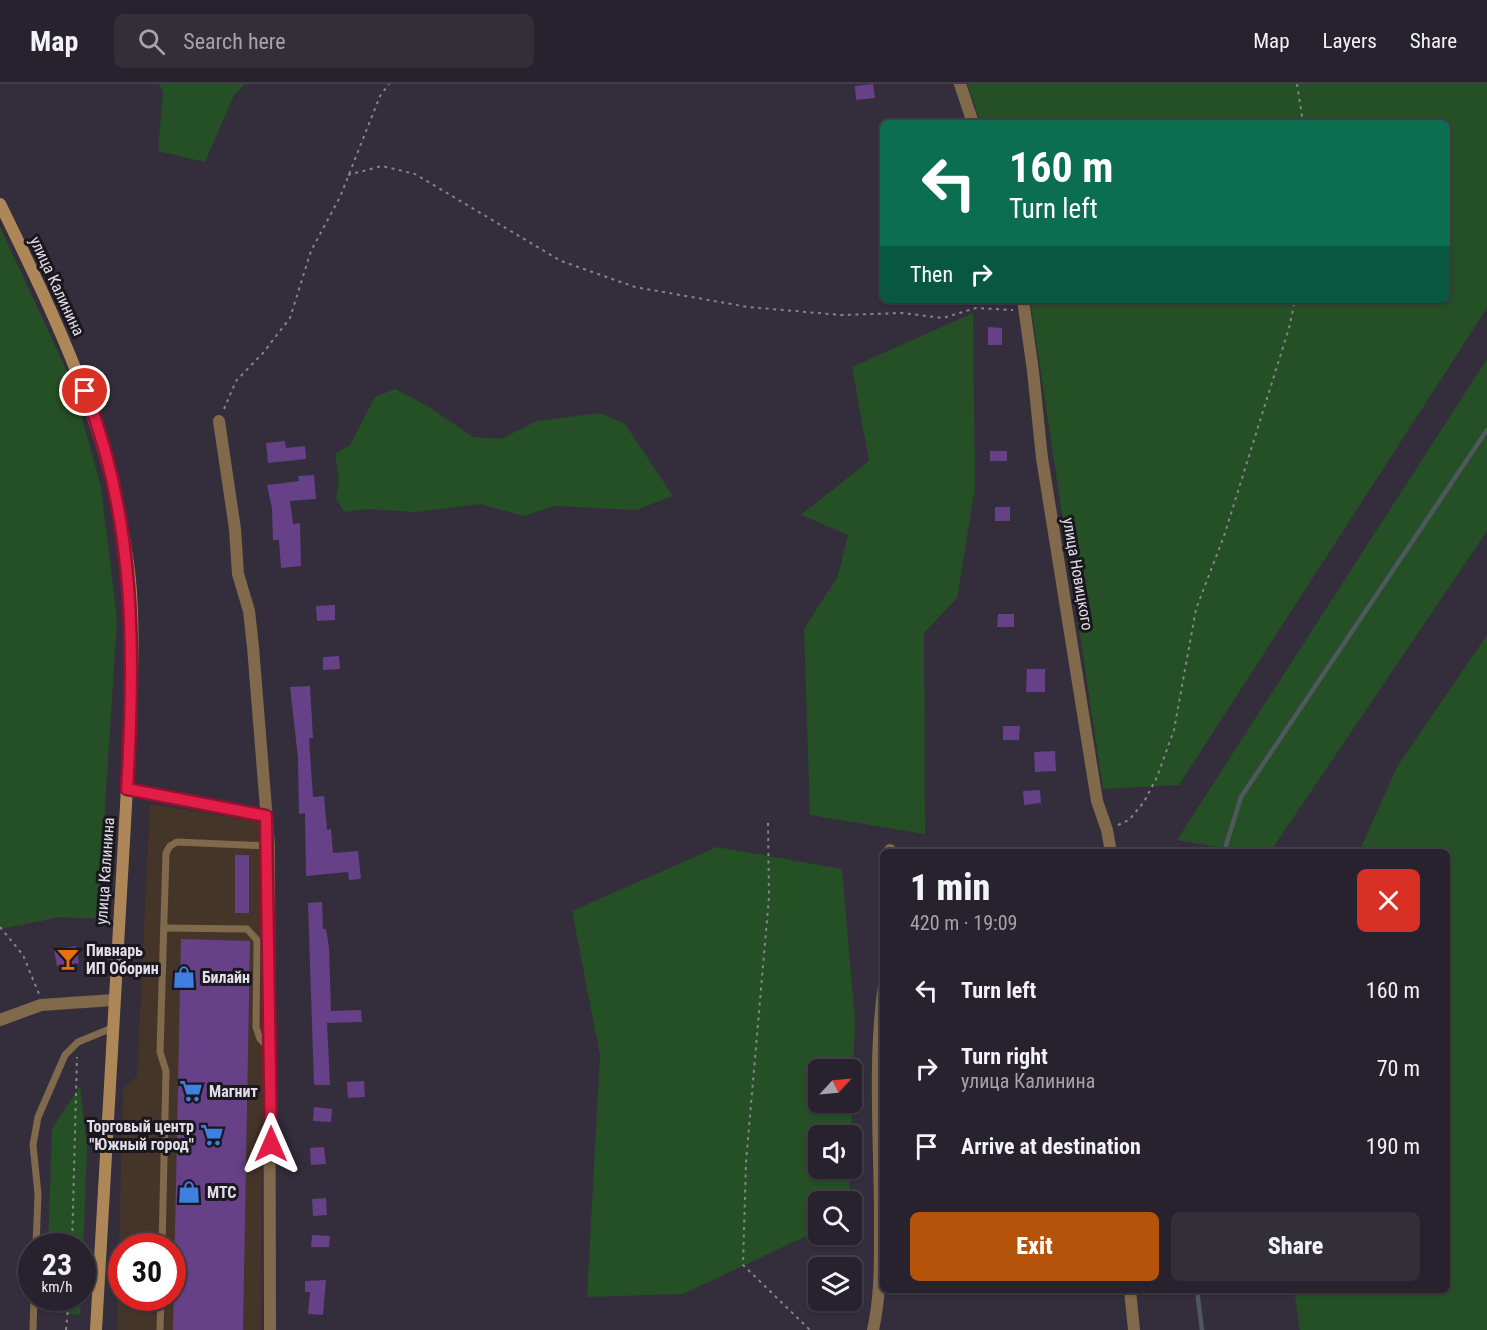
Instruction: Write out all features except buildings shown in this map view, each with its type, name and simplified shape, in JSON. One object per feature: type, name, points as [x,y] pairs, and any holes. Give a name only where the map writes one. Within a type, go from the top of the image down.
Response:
[{"type":"main road","name":"улица Калинина","points":[[0,204],[60,327],[94,412],[114,487],[128,564],[133,646],[96,1330]]},
{"type":"street","points":[[960,84],[972,120]]},
{"type":"street","name":"улица Новицкого","points":[[1024,305],[1042,458],[1097,801],[1107,830],[1110,849]]},
{"type":"street","points":[[219,421],[235,529],[238,574],[249,611],[269,846],[272,1051],[270,1330]]},
{"type":"street","points":[[127,789],[266,816]]},
{"type":"street","points":[[0,1020],[41,1005],[113,1000]]},
{"type":"street","points":[[873,1330],[877,1313],[880,1251],[877,1030],[880,1011]]},
{"type":"street","points":[[1130,1293],[1134,1330]]},
{"type":"lane","points":[[162,1233],[166,1071],[159,1052],[166,853],[170,846],[177,842],[269,846]]},
{"type":"lane","points":[[164,928],[247,929],[257,940],[256,1028],[260,1039],[272,1051]]},
{"type":"lane","points":[[36,1233],[38,1194],[33,1146],[38,1117],[65,1055],[78,1042],[112,1028]]},
{"type":"lane","points":[[33,1330],[34,1311]]},
{"type":"lane","points":[[160,1330],[161,1311]]},
{"type":"path","points":[[219,421],[236,381],[263,354],[290,318],[311,251],[348,175],[380,96],[389,84]]},
{"type":"path","points":[[1297,84],[1303,120]]},
{"type":"path","points":[[348,175],[382,166],[416,174],[561,261],[635,287],[748,307],[841,315],[902,313],[943,318],[976,308],[1024,305]]},
{"type":"path","points":[[1107,830],[1129,820],[1144,802],[1157,777],[1174,730],[1196,609],[1224,536],[1289,328],[1294,303]]},
{"type":"path","points":[[768,823],[769,897],[746,1162],[743,1265],[810,1330]]},
{"type":"path","points":[[0,927],[23,955],[38,988],[41,1005]]},
{"type":"path","points":[[72,1233],[78,1042]]},
{"type":"path","points":[[66,1330],[68,1311]]},
{"type":"shaded area","points":[[150,804],[265,823],[261,1330],[117,1330],[117,1311],[186,1311],[186,1233],[119,1233],[123,1089],[137,1076]]},
{"type":"green space","points":[[159,84],[245,84],[234,95],[205,162],[158,151],[163,92]]},
{"type":"green space","points":[[967,84],[1487,84],[1487,308],[1179,785],[1103,789],[1030,303],[1450,303],[1450,120],[980,120]]},
{"type":"green space","points":[[0,227],[72,382],[101,487],[117,619],[98,919],[61,917],[0,929]]},
{"type":"green space","points":[[973,313],[975,487],[957,598],[924,633],[925,834],[810,815],[804,629],[838,576],[848,535],[801,515],[869,461],[852,367]]},
{"type":"green space","points":[[1487,359],[1487,531],[1272,849],[1227,849],[1177,840]]},
{"type":"green space","points":[[395,389],[426,405],[473,437],[501,439],[537,421],[600,413],[625,424],[673,496],[636,510],[554,506],[523,516],[480,504],[416,512],[368,509],[344,512],[336,498],[339,481],[335,454],[350,445],[375,397]]},
{"type":"green space","points":[[1487,635],[1487,1330],[1300,1330],[1294,1293],[1450,1293],[1450,849],[1360,849],[1397,767]]},
{"type":"green space","points":[[717,847],[842,869],[855,1020],[854,1059],[808,1059],[808,1113],[852,1113],[851,1125],[808,1125],[808,1179],[850,1179],[849,1191],[808,1191],[808,1235],[683,1294],[587,1297],[600,1055],[572,911]]},
{"type":"green space","points":[[80,1086],[87,1147],[84,1233],[48,1233],[52,1129]]},
{"type":"green space","points":[[45,1311],[80,1311],[80,1315]]},
{"type":"waterway","points":[[1225,849],[1241,797],[1487,430]]},
{"type":"waterway","points":[[1197,1293],[1202,1330]]},
{"type":"place","name":"Пивнарь ИП Оборин","points":[[68,959]]},
{"type":"place","name":"Билайн","points":[[184,977]]},
{"type":"place","name":"Магнит","points":[[191,1091]]},
{"type":"place","name":"Торговый центр \"Южный город\"","points":[[212,1135]]},
{"type":"place","name":"МТС","points":[[189,1192]]},
{"type":"route","points":[[85,391],[94,412],[114,487],[128,564],[133,646],[127,789],[266,816],[269,846],[271,1144]]}]
